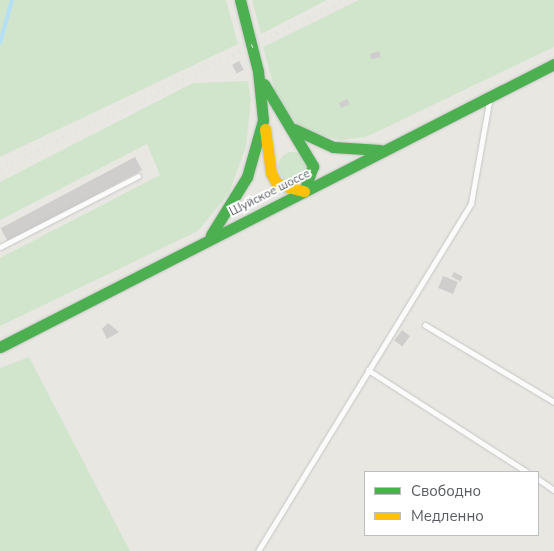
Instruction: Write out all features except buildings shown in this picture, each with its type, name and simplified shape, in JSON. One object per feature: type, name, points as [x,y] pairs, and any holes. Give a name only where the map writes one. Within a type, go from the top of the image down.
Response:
[{"type":"main road","points":[[240,0],[258,71],[271,173],[277,184],[304,191],[313,166],[258,71]]},
{"type":"main road","name":"Шуйское шоссе","points":[[0,347],[382,150],[554,64]]},
{"type":"main road","points":[[206,241],[228,215],[247,177],[263,120]]},
{"type":"main road","points":[[290,127],[333,147],[382,150]]},
{"type":"lane","points":[[258,551],[471,203],[490,96]]},
{"type":"lane","points":[[0,247],[138,176]]},
{"type":"lane","points":[[425,325],[554,402]]},
{"type":"lane","points":[[368,370],[525,471]]},
{"type":"lane","points":[[539,480],[554,490]]},
{"type":"green space","points":[[0,0],[226,0],[238,44],[0,157]]},
{"type":"green space","points":[[252,0],[327,0],[261,34]]},
{"type":"green space","points":[[359,0],[554,0],[554,47],[366,137],[340,140],[303,130],[278,102],[263,47]]},
{"type":"green space","points":[[248,81],[251,99],[246,147],[229,193],[198,231],[0,326],[0,258],[160,175],[147,144],[0,220],[0,182],[193,83]]},
{"type":"green space","points":[[293,152],[299,153],[307,161],[307,173],[299,181],[293,182],[287,181],[279,173],[278,167],[279,161],[287,153]]},
{"type":"green space","points":[[29,357],[130,551],[0,551],[0,368]]},
{"type":"waterway","points":[[0,43],[12,0]]},
{"type":"railway","points":[[0,169],[346,0]]},
{"type":"traffic: fast","points":[[211,235],[247,177],[263,120],[258,71],[240,0]]},
{"type":"traffic: fast","points":[[0,347],[554,64]]},
{"type":"traffic: fast","points":[[264,84],[313,166],[304,191]]},
{"type":"traffic: fast","points":[[294,129],[333,147],[380,150]]},
{"type":"traffic: slow","points":[[265,129],[271,173],[277,184],[304,191]]}]
